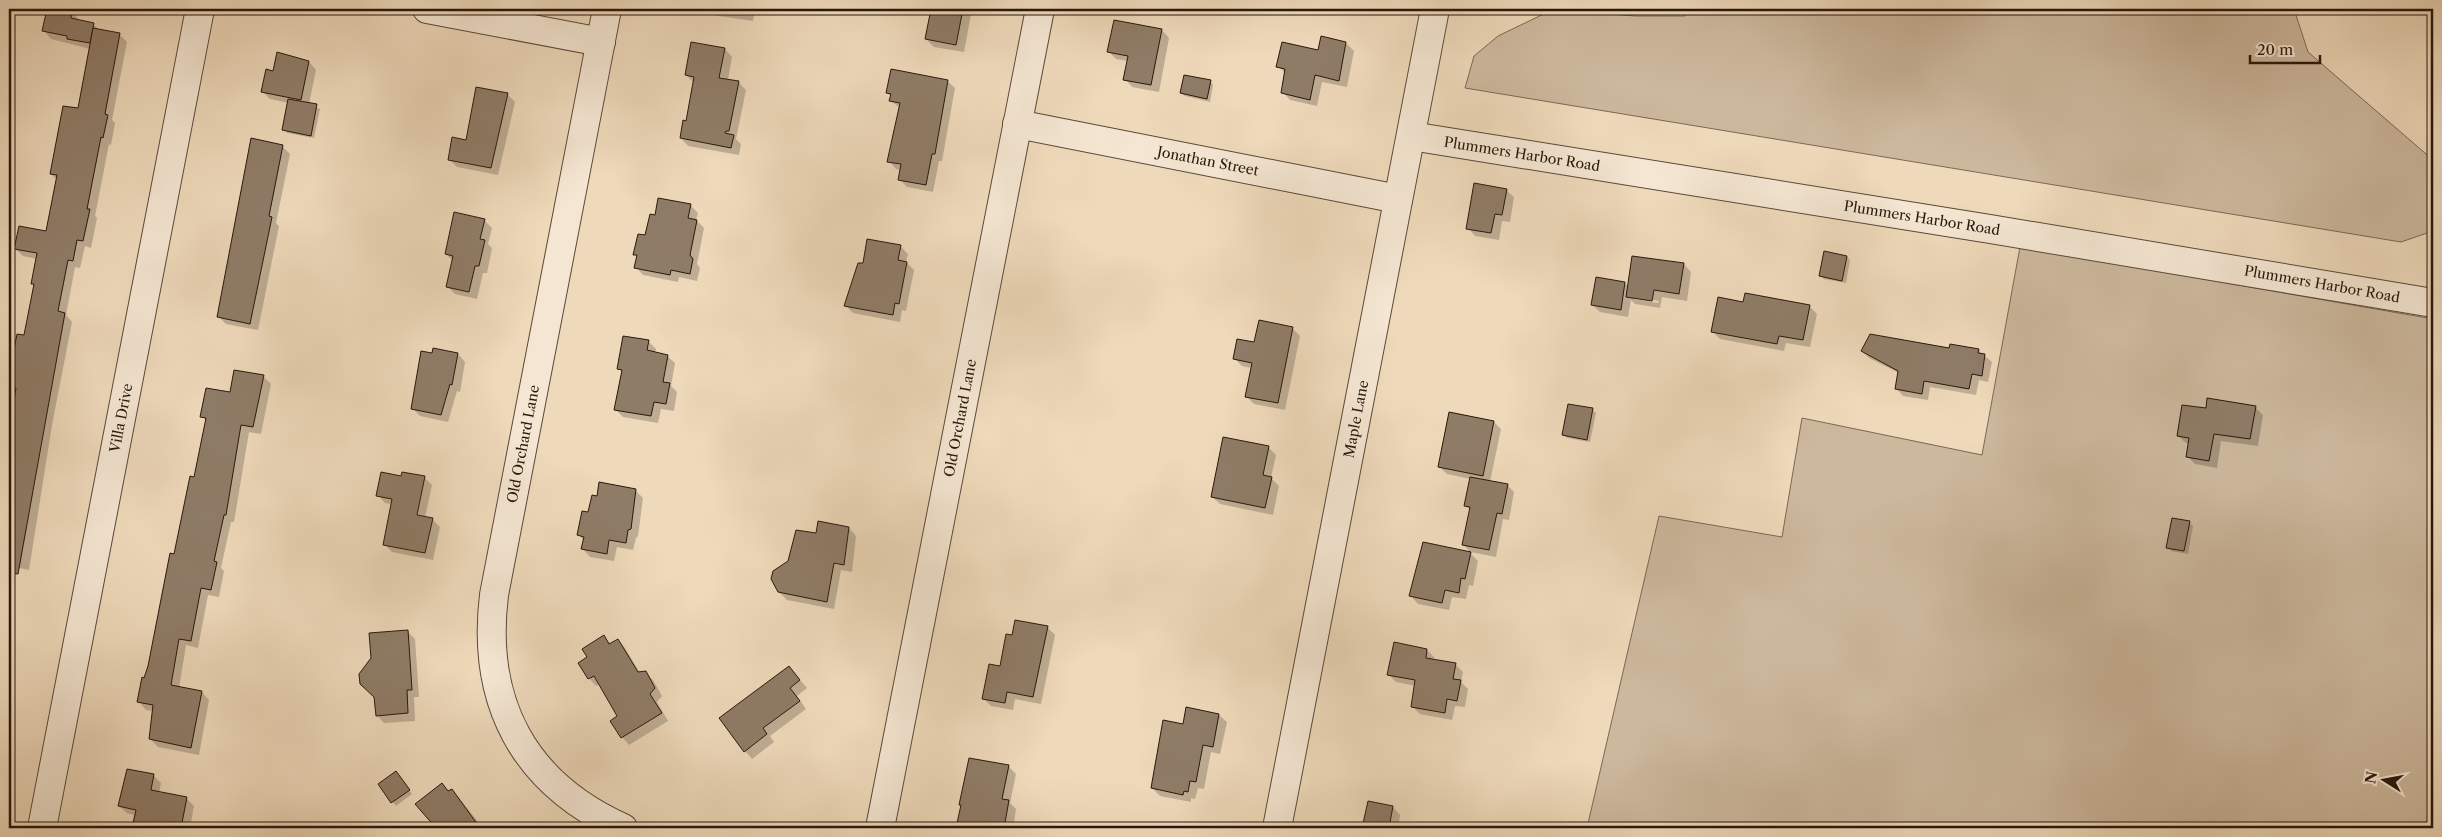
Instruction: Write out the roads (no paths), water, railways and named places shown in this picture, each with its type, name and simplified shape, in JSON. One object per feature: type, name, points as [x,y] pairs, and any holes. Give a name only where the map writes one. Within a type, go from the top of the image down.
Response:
[{"type":"street","name":"Villa Drive","points":[[42,828],[200,9]]},
{"type":"street","points":[[427,9],[602,42]]},
{"type":"street","name":"Old Orchard Lane","points":[[607,9],[494,595],[490,643],[497,687],[504,708],[513,729],[531,760],[547,778],[578,803],[600,818],[623,828]]},
{"type":"street","name":"Old Orchard Lane","points":[[880,828],[1040,9]]},
{"type":"street","name":"Maple Lane","points":[[1277,828],[1435,9]]},
{"type":"street","name":"Jonathan Street","points":[[1017,124],[1398,199]]},
{"type":"street","name":"Plummers Harbor Road","points":[[1410,136],[2009,232],[2433,303]]}]
